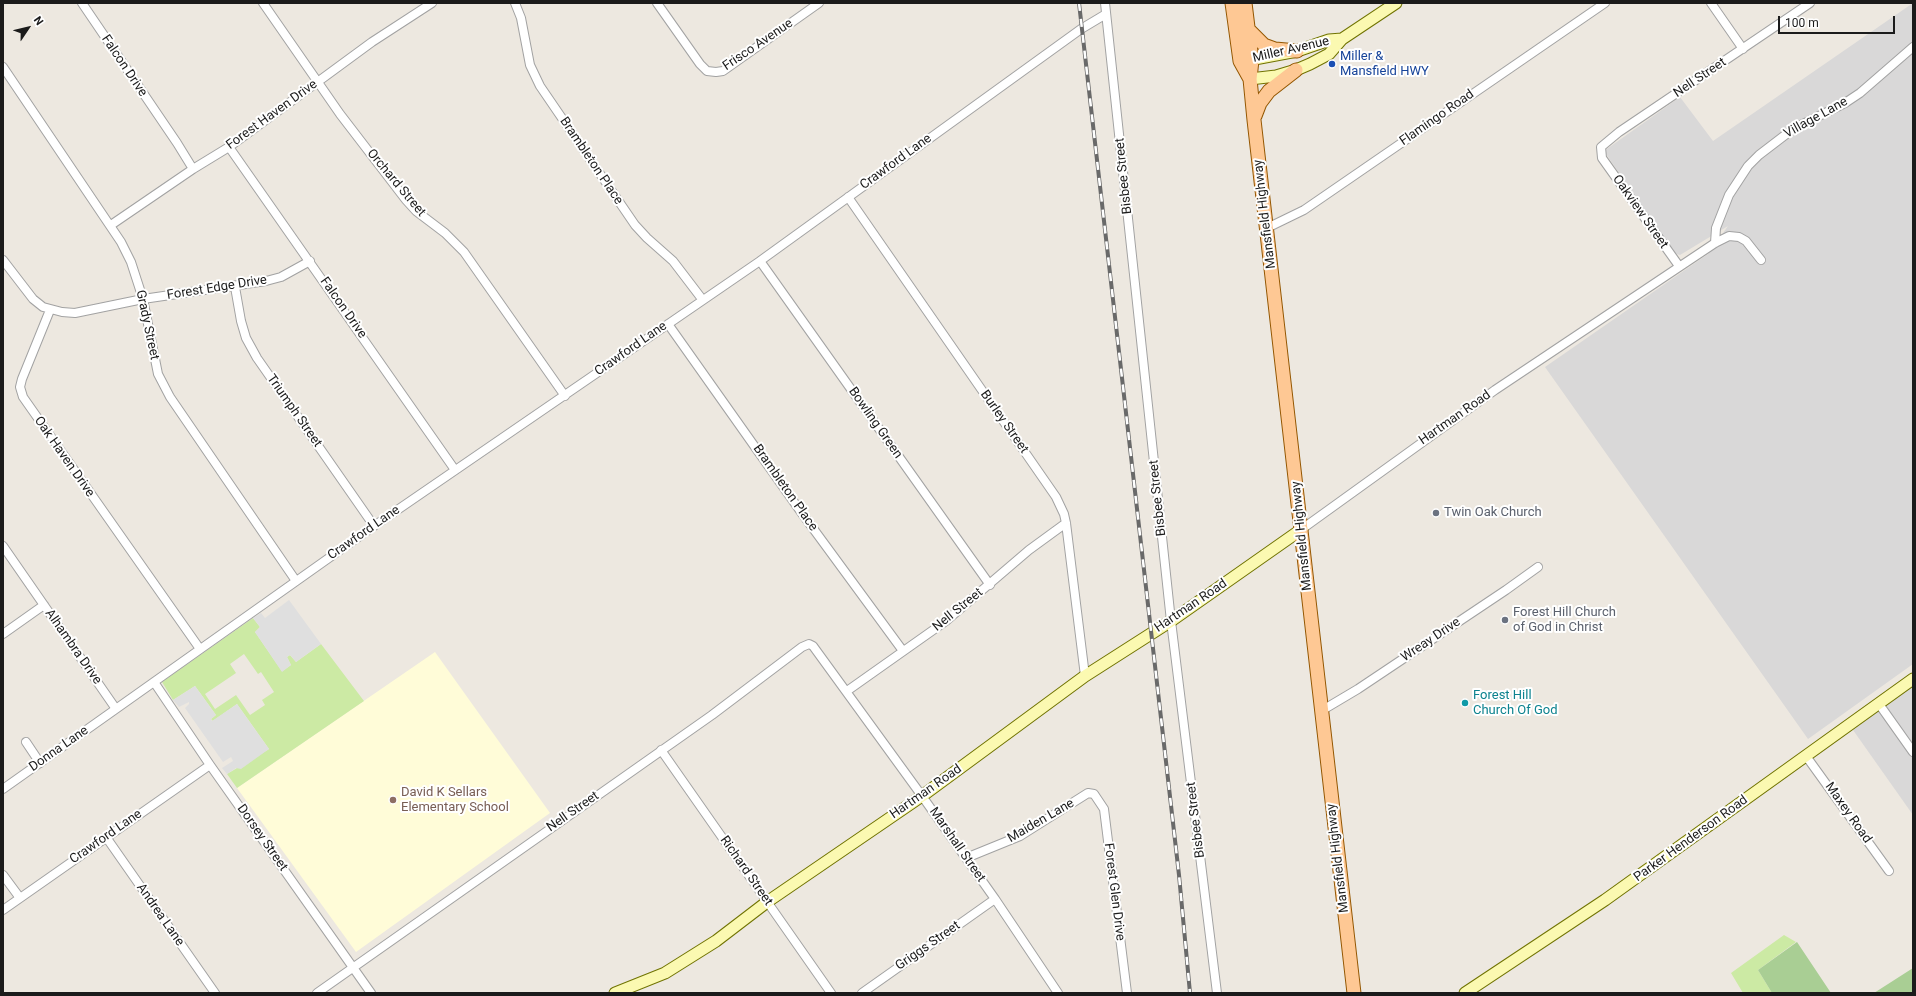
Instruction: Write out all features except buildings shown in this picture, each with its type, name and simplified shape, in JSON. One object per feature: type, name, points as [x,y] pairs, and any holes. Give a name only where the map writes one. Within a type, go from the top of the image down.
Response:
[{"type":"main road","name":"Mansfield Highway","points":[[1232,3],[1250,79],[1354,993]]},
{"type":"main road","name":"Mansfield Highway","points":[[1245,3],[1248,29],[1246,60]]},
{"type":"main road","points":[[1248,29],[1264,45],[1275,49],[1297,51]]},
{"type":"main road","points":[[1254,120],[1260,103],[1269,92],[1296,70]]},
{"type":"street","name":"Falcon Drive","points":[[82,3],[193,168]]},
{"type":"street","name":"Orchard Street","points":[[262,3],[340,114],[411,205],[449,237],[464,252],[565,396]]},
{"type":"street","name":"Forest Haven Drive","points":[[111,225],[193,168],[229,147],[293,102],[372,42],[432,3]]},
{"type":"street","name":"Brambleton Place","points":[[515,3],[522,18],[530,66],[540,86],[635,225],[673,261],[702,299]]},
{"type":"street","name":"Frisco Avenue","points":[[658,3],[700,64],[707,70],[716,72],[723,71],[819,3]]},
{"type":"street","name":"Bisbee Street","points":[[1105,3],[1171,621],[1217,993]]},
{"type":"street","name":"Miller Avenue","points":[[1250,79],[1276,76],[1296,70],[1329,54],[1342,39],[1396,3]]},
{"type":"street","name":"Flamingo Road","points":[[1267,228],[1304,210],[1605,3]]},
{"type":"street","points":[[1711,3],[1743,49]]},
{"type":"street","name":"Nell Street","points":[[1602,158],[1601,147],[1607,140],[1810,3]]},
{"type":"street","name":"Crawford Lane","points":[[154,682],[374,526],[565,396],[702,299],[760,261],[1081,29],[1106,14]]},
{"type":"street","name":"Miller Avenue","points":[[1246,60],[1297,51],[1329,40],[1342,39]]},
{"type":"street","name":"Village Lane","points":[[1715,243],[1716,228],[1728,195],[1745,170],[1759,155],[1793,129],[1845,103],[1860,93],[1913,47]]},
{"type":"street","name":"Grady Street","points":[[3,67],[111,225],[121,242],[131,262],[143,299],[158,374],[175,404],[296,581]]},
{"type":"street","name":"Falcon Drive","points":[[229,147],[455,470]]},
{"type":"street","name":"Oakview Street","points":[[1602,158],[1679,266]]},
{"type":"street","name":"Burley Street","points":[[848,196],[1056,497],[1064,514],[1066,523],[1084,676]]},
{"type":"street","name":"Hartman Road","points":[[615,993],[665,973],[716,941],[767,902],[922,796],[1084,676],[1171,621],[1494,390],[1679,266],[1715,243],[1729,236],[1739,237],[1746,241],[1761,260]]},
{"type":"street","points":[[3,260],[33,299],[43,307],[50,310]]},
{"type":"street","name":"Forest Edge Drive","points":[[50,310],[75,312],[143,299],[235,287],[281,277],[310,261]]},
{"type":"street","name":"Bowling Green","points":[[760,261],[990,585]]},
{"type":"street","name":"Triumph Street","points":[[235,287],[241,321],[246,338],[257,358],[374,526]]},
{"type":"street","name":"Oak Haven Drive","points":[[50,310],[22,379],[20,386],[23,397],[200,649]]},
{"type":"street","name":"Brambleton Place","points":[[668,324],[801,512],[903,651]]},
{"type":"street","name":"Nell Street","points":[[847,692],[946,621],[990,585],[1029,550],[1066,523]]},
{"type":"street","name":"Alhambra Drive","points":[[3,546],[116,709]]},
{"type":"street","name":"Wreay Drive","points":[[1321,711],[1358,689],[1538,567]]},
{"type":"street","points":[[3,634],[44,605]]},
{"type":"street","name":"Nell Street","points":[[317,993],[712,715],[802,647],[809,644],[813,646],[825,661]]},
{"type":"street","name":"Marshall Street","points":[[825,661],[995,899],[1058,993]]},
{"type":"street","name":"Parker Henderson Road","points":[[1465,993],[1605,900],[1913,679]]},
{"type":"street","points":[[116,709],[154,682]]},
{"type":"street","name":"Dorsey Street","points":[[154,682],[210,765],[371,993]]},
{"type":"street","points":[[1879,704],[1913,752]]},
{"type":"street","name":"Donna Lane","points":[[3,789],[116,709]]},
{"type":"street","points":[[26,742],[40,763]]},
{"type":"street","name":"Richard Street","points":[[661,750],[831,993]]},
{"type":"street","name":"Maxey Road","points":[[1806,756],[1889,871]]},
{"type":"street","name":"Crawford Lane","points":[[3,910],[210,765]]},
{"type":"street","name":"Maiden Lane","points":[[966,858],[1020,836],[1088,793],[1094,794]]},
{"type":"street","name":"Forest Glen Drive","points":[[1094,794],[1104,809],[1127,993]]},
{"type":"street","name":"Andrea Lane","points":[[106,837],[215,993]]},
{"type":"street","points":[[3,875],[20,898]]},
{"type":"street","name":"Griggs Street","points":[[862,993],[995,899]]},
{"type":"shaded area","points":[[1913,3],[1913,664],[1808,739],[1545,367],[1708,254],[1728,226],[1680,255],[1673,253],[1604,151],[1680,97],[1713,141]]},
{"type":"shaded area","points":[[289,600],[321,644],[296,662],[290,655],[287,657],[291,665],[282,672],[255,632],[260,627],[253,618],[261,613],[265,618]]},
{"type":"shaded area","name":"David K Sellars Elementary School","points":[[435,652],[550,813],[356,952],[237,788]]},
{"type":"shaded area","points":[[195,686],[216,715],[211,719],[212,721],[237,704],[269,749],[241,769],[236,768],[227,774],[222,768],[233,761],[231,757],[223,762],[185,708],[189,702],[179,707],[173,700]]},
{"type":"shaded area","points":[[1913,686],[1913,815],[1853,730]]},
{"type":"green space","points":[[253,618],[260,627],[255,632],[282,671],[291,665],[287,657],[290,655],[296,662],[321,644],[364,701],[237,788],[227,774],[269,749],[237,704],[213,721],[211,719],[216,715],[195,686],[173,700],[162,682]],"holes":[[[244,654],[258,674],[261,672],[274,692],[262,700],[265,705],[250,715],[236,695],[215,709],[205,694],[236,673],[230,664]]]},
{"type":"green space","points":[[1784,935],[1796,942],[1758,970],[1772,993],[1743,993],[1731,973]]},
{"type":"green space","points":[[1797,942],[1831,993],[1772,993],[1758,970]]},
{"type":"green space","points":[[1913,968],[1913,993],[1874,993]]},
{"type":"railway","points":[[1079,3],[1179,875],[1190,993]]},
{"type":"place","name":"Miller & Mansfield HWY","points":[[1332,64]]},
{"type":"place","name":"Twin Oak Church","points":[[1436,513]]},
{"type":"place","name":"Forest Hill Church of God in Christ","points":[[1505,620]]},
{"type":"place","name":"Forest Hill Church Of God","points":[[1465,703]]},
{"type":"place","name":"David K Sellars Elementary School","points":[[393,800]]}]
